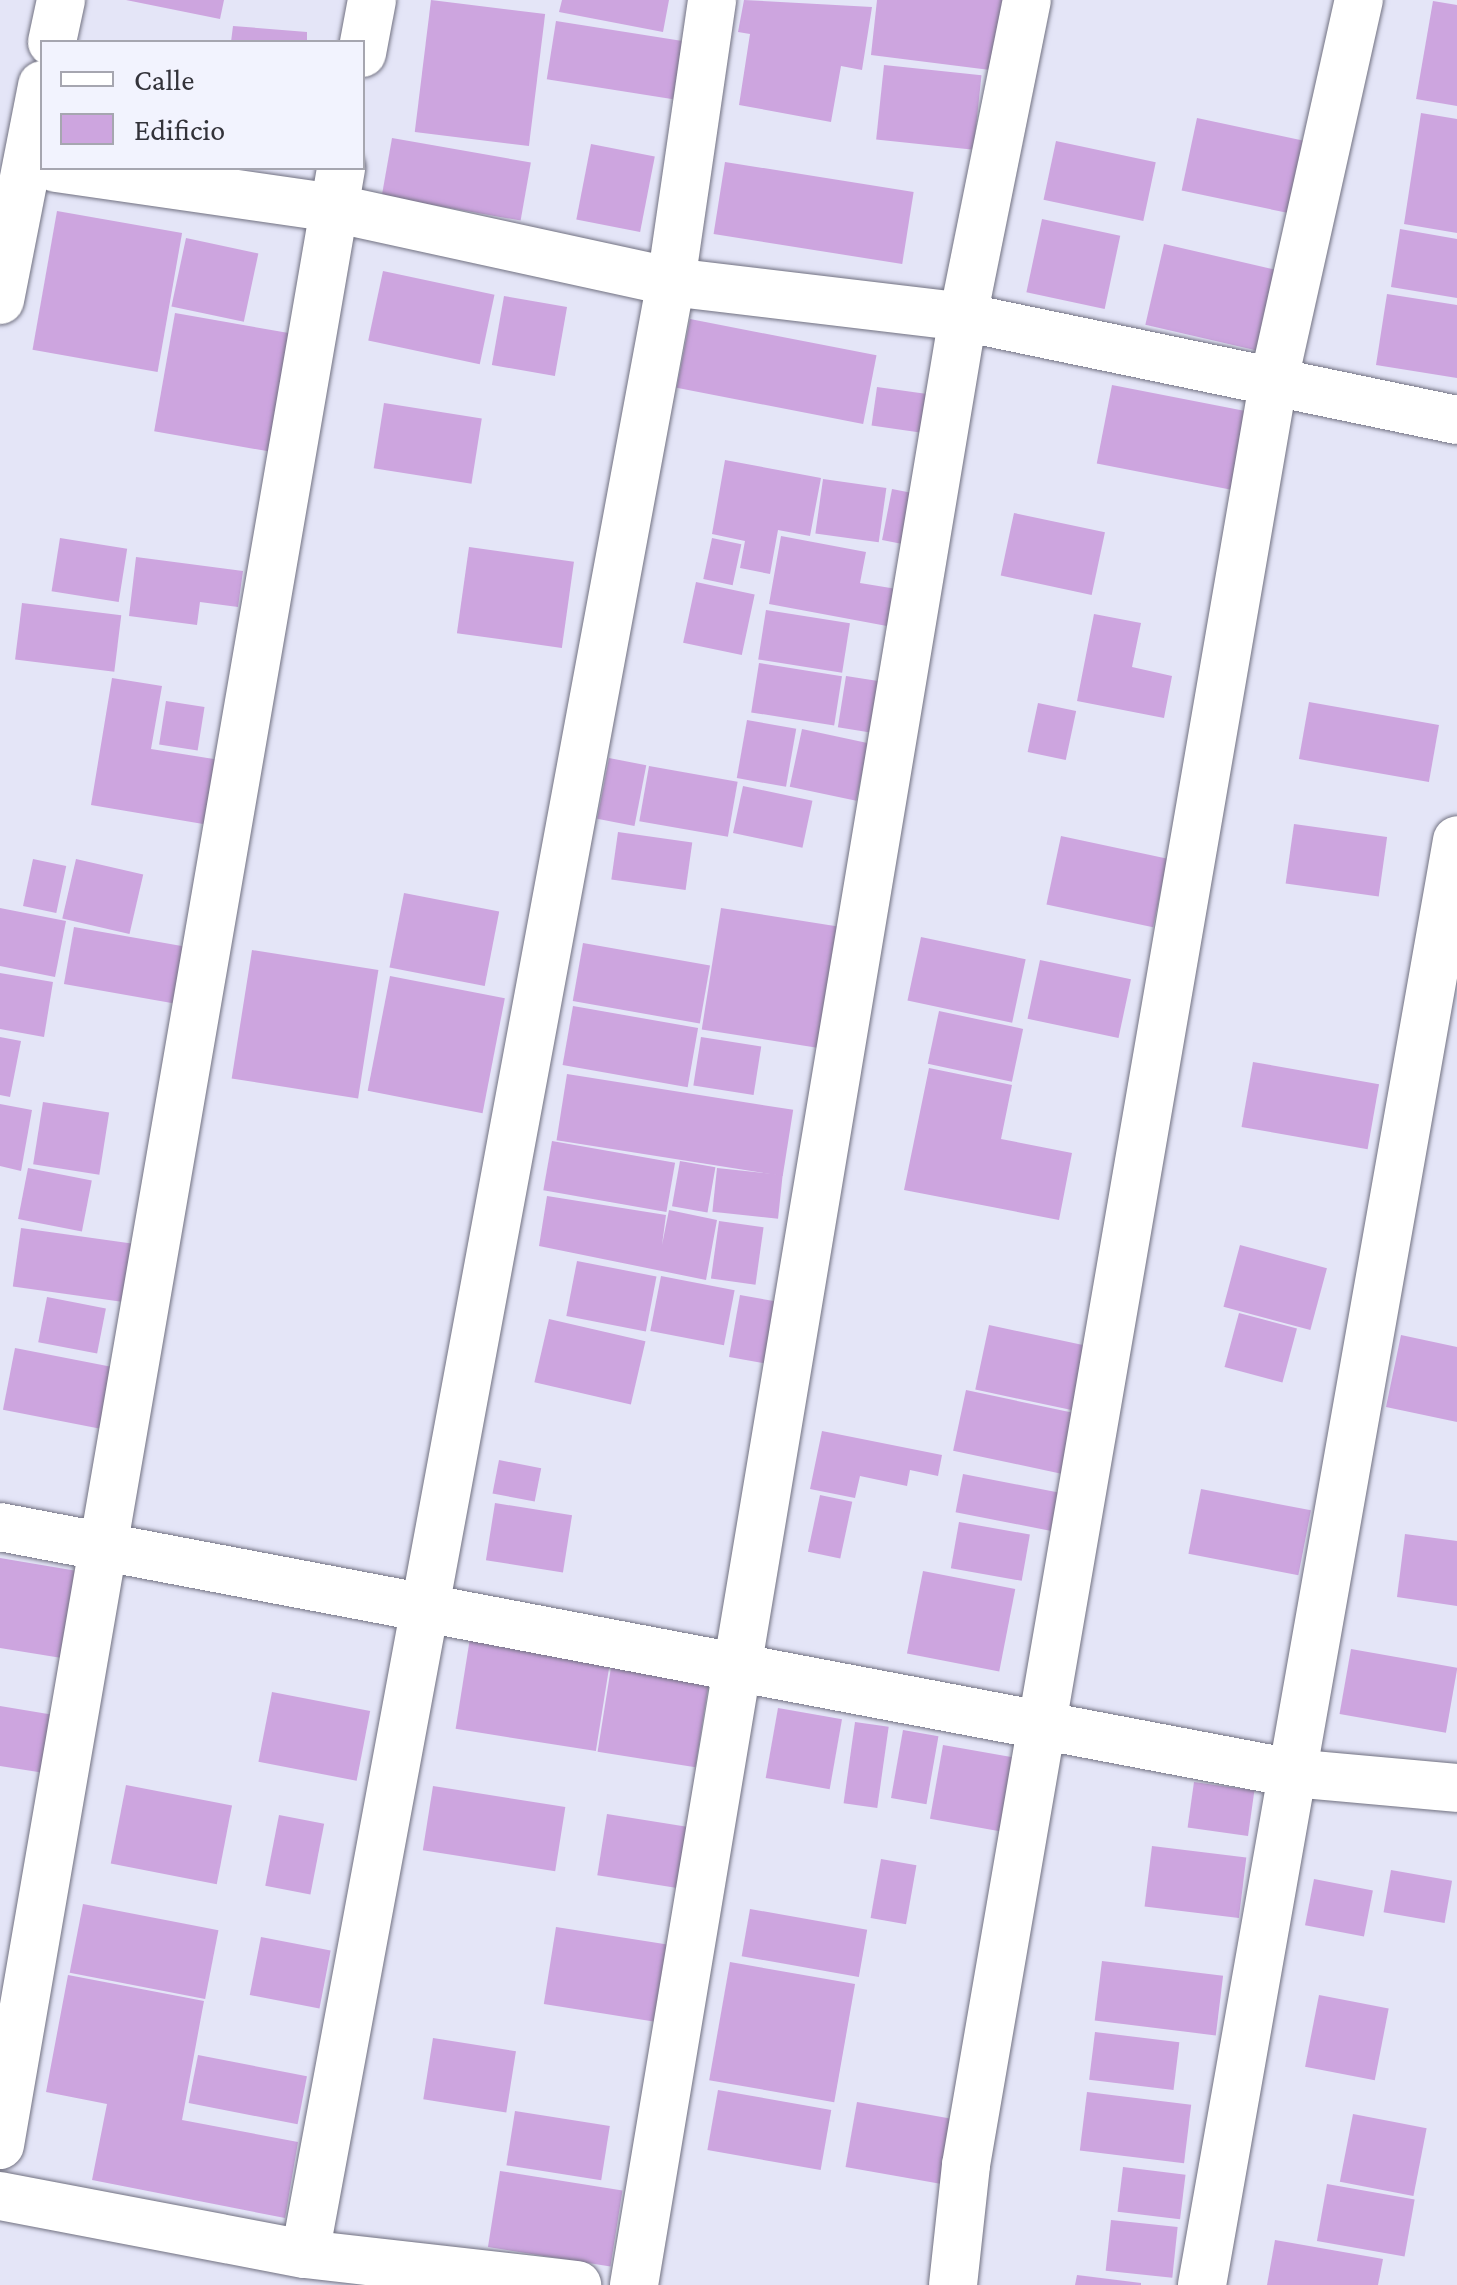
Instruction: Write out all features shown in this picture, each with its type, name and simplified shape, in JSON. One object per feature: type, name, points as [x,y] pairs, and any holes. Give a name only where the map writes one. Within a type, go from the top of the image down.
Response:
[{"type":"street","points":[[52,40],[61,0]]},
{"type":"street","points":[[364,40],[372,0]]},
{"type":"street","points":[[305,2254],[420,1607],[672,282],[712,0]]},
{"type":"street","points":[[634,2285],[742,1664],[964,317],[1028,0]]},
{"type":"street","points":[[954,2285],[1043,1726],[1274,384],[1359,0]]},
{"type":"street","points":[[0,300],[31,164],[40,99]]},
{"type":"street","points":[[108,170],[337,188],[672,282],[964,317],[1457,420]]},
{"type":"street","points":[[0,2145],[337,188]]},
{"type":"street","points":[[1202,2285],[1457,840]]},
{"type":"street","points":[[0,1527],[105,1552],[742,1664],[1292,1773],[1457,1788]]},
{"type":"street","points":[[0,2196],[305,2254],[577,2285]]},
{"type":"building","points":[[126,0],[224,0],[220,19]]},
{"type":"building","points":[[431,0],[545,14],[529,146],[415,132]]},
{"type":"building","points":[[562,0],[669,0],[663,32],[559,12]]},
{"type":"building","points":[[744,0],[872,7],[862,70],[841,66],[831,122],[739,105],[750,34],[738,32]]},
{"type":"building","points":[[877,0],[1006,0],[998,71],[871,55]]},
{"type":"building","points":[[1433,1],[1457,5],[1457,106],[1416,99]]},
{"type":"building","points":[[556,21],[682,41],[673,99],[547,79]]},
{"type":"building","points":[[233,26],[307,32],[307,40],[231,40]]},
{"type":"building","points":[[884,65],[981,75],[974,150],[876,140]]},
{"type":"building","points":[[1421,113],[1457,119],[1457,233],[1404,224]]},
{"type":"building","points":[[1197,118],[1309,142],[1293,214],[1182,190]]},
{"type":"building","points":[[392,138],[531,162],[521,221],[382,196]]},
{"type":"building","points":[[1056,141],[1156,162],[1143,221],[1044,200]]},
{"type":"building","points":[[591,144],[655,156],[640,232],[576,220]]},
{"type":"building","points":[[725,162],[914,192],[902,264],[714,234]]},
{"type":"building","points":[[57,211],[182,233],[158,372],[33,350]]},
{"type":"building","points":[[1042,219],[1120,236],[1105,309],[1026,292]]},
{"type":"building","points":[[1400,229],[1457,239],[1457,298],[1391,287]]},
{"type":"building","points":[[186,238],[258,253],[244,322],[171,306]]},
{"type":"building","points":[[1164,244],[1281,271],[1262,352],[1145,325]]},
{"type":"building","points":[[383,271],[495,295],[480,364],[368,340]]},
{"type":"building","points":[[1387,294],[1457,305],[1457,378],[1376,365]]},
{"type":"building","points":[[504,296],[567,307],[555,376],[492,365]]},
{"type":"building","points":[[175,313],[300,335],[279,453],[154,431]]},
{"type":"building","points":[[690,319],[877,355],[863,424],[677,388]]},
{"type":"building","points":[[1112,385],[1250,412],[1235,490],[1097,464]]},
{"type":"building","points":[[877,387],[932,395],[927,433],[872,426]]},
{"type":"building","points":[[384,403],[482,418],[471,484],[374,468]]},
{"type":"building","points":[[725,460],[821,478],[810,536],[778,530],[770,574],[740,568],[745,541],[712,534]]},
{"type":"building","points":[[823,479],[886,488],[879,542],[815,533]]},
{"type":"building","points":[[892,489],[922,495],[913,546],[882,540]]},
{"type":"building","points":[[1014,513],[1105,532],[1092,595],[1001,576]]},
{"type":"building","points":[[781,536],[866,552],[860,583],[909,591],[903,629],[769,604]]},
{"type":"building","points":[[60,538],[127,549],[119,602],[52,591]]},
{"type":"building","points":[[712,538],[741,544],[733,585],[703,579]]},
{"type":"building","points":[[469,547],[574,562],[562,648],[457,633]]},
{"type":"building","points":[[136,557],[243,571],[238,607],[200,602],[197,625],[129,616]]},
{"type":"building","points":[[696,582],[755,594],[742,655],[683,643]]},
{"type":"building","points":[[22,603],[121,615],[114,672],[15,660]]},
{"type":"building","points":[[766,610],[850,623],[842,673],[758,659]]},
{"type":"building","points":[[1094,614],[1141,623],[1132,667],[1172,676],[1164,718],[1077,701]]},
{"type":"building","points":[[759,663],[842,676],[834,726],[751,712]]},
{"type":"building","points":[[846,676],[885,682],[876,733],[838,727]]},
{"type":"building","points":[[112,678],[162,686],[151,749],[220,760],[209,825],[91,805]]},
{"type":"building","points":[[166,701],[205,707],[198,751],[159,744]]},
{"type":"building","points":[[1309,702],[1439,725],[1429,782],[1299,759]]},
{"type":"building","points":[[1038,703],[1076,711],[1066,760],[1028,752]]},
{"type":"building","points":[[747,720],[796,729],[786,787],[737,778]]},
{"type":"building","points":[[802,729],[869,743],[856,801],[790,787]]},
{"type":"building","points":[[609,758],[646,765],[634,826],[597,819]]},
{"type":"building","points":[[649,766],[738,782],[728,837],[639,821]]},
{"type":"building","points":[[743,786],[812,801],[802,848],[733,833]]},
{"type":"building","points":[[1294,824],[1387,837],[1379,896],[1286,883]]},
{"type":"building","points":[[618,832],[692,842],[686,890],[611,880]]},
{"type":"building","points":[[1061,836],[1168,859],[1153,927],[1046,904]]},
{"type":"building","points":[[33,859],[66,866],[56,913],[23,906]]},
{"type":"building","points":[[76,859],[143,875],[130,934],[62,918]]},
{"type":"building","points":[[404,893],[499,912],[485,986],[389,968]]},
{"type":"building","points":[[0,908],[66,921],[55,977],[0,966]]},
{"type":"building","points":[[721,908],[840,927],[820,1048],[702,1029]]},
{"type":"building","points":[[74,927],[187,947],[177,1004],[64,984]]},
{"type":"building","points":[[921,937],[1026,959],[1012,1023],[907,1001]]},
{"type":"building","points":[[583,943],[710,965],[700,1024],[573,1001]]},
{"type":"building","points":[[252,950],[378,970],[358,1098],[232,1078]]},
{"type":"building","points":[[1040,960],[1131,979],[1118,1038],[1028,1019]]},
{"type":"building","points":[[0,973],[53,982],[44,1037],[0,1029]]},
{"type":"building","points":[[390,976],[505,998],[483,1113],[368,1091]]},
{"type":"building","points":[[573,1006],[698,1028],[688,1087],[563,1065]]},
{"type":"building","points":[[939,1011],[1023,1029],[1012,1082],[928,1064]]},
{"type":"building","points":[[0,1037],[21,1041],[10,1097],[0,1095]]},
{"type":"building","points":[[701,1037],[761,1047],[754,1095],[693,1085]]},
{"type":"building","points":[[1253,1062],[1379,1084],[1368,1149],[1242,1127]]},
{"type":"building","points":[[929,1068],[1012,1085],[1001,1139],[1072,1153],[1059,1220],[904,1190]]},
{"type":"building","points":[[567,1074],[793,1110],[783,1176],[557,1140]]},
{"type":"building","points":[[43,1102],[109,1112],[99,1175],[33,1164]]},
{"type":"building","points":[[0,1104],[32,1110],[21,1171],[0,1166]]},
{"type":"building","points":[[552,1141],[675,1163],[666,1212],[543,1190]]},
{"type":"building","points":[[680,1161],[715,1167],[707,1213],[672,1206]]},
{"type":"building","points":[[28,1168],[92,1180],[82,1231],[18,1219]]},
{"type":"building","points":[[717,1168],[783,1175],[778,1219],[712,1212]]},
{"type":"building","points":[[547,1196],[666,1215],[662,1245],[669,1210],[717,1220],[706,1280],[539,1246]]},
{"type":"building","points":[[719,1221],[764,1227],[755,1285],[711,1278]]},
{"type":"building","points":[[21,1228],[137,1244],[129,1303],[13,1286]]},
{"type":"building","points":[[1240,1245],[1327,1268],[1310,1330],[1223,1307]]},
{"type":"building","points":[[577,1261],[657,1276],[646,1331],[566,1316]]},
{"type":"building","points":[[661,1276],[735,1290],[724,1345],[650,1331]]},
{"type":"building","points":[[740,1295],[789,1304],[778,1366],[729,1357]]},
{"type":"building","points":[[47,1297],[106,1308],[97,1354],[38,1342]]},
{"type":"building","points":[[1239,1313],[1297,1329],[1282,1383],[1225,1367]]},
{"type":"building","points":[[549,1319],[645,1341],[631,1405],[534,1382]]},
{"type":"building","points":[[989,1325],[1089,1346],[1075,1411],[975,1390]]},
{"type":"building","points":[[1401,1335],[1457,1347],[1457,1422],[1386,1407]]},
{"type":"building","points":[[15,1348],[120,1368],[108,1430],[3,1410]]},
{"type":"building","points":[[966,1390],[1077,1413],[1064,1474],[953,1451]]},
{"type":"building","points":[[822,1431],[942,1455],[938,1476],[910,1470],[907,1486],[860,1476],[855,1498],[810,1489]]},
{"type":"building","points":[[499,1460],[541,1468],[535,1502],[493,1493]]},
{"type":"building","points":[[963,1474],[1065,1494],[1058,1532],[956,1512]]},
{"type":"building","points":[[1201,1489],[1311,1510],[1298,1575],[1188,1554]]},
{"type":"building","points":[[820,1495],[852,1502],[840,1559],[808,1552]]},
{"type":"building","points":[[495,1503],[572,1515],[563,1572],[486,1560]]},
{"type":"building","points":[[959,1522],[1030,1535],[1022,1581],[951,1568]]},
{"type":"building","points":[[1405,1534],[1457,1541],[1457,1606],[1397,1597]]},
{"type":"building","points":[[0,1558],[89,1573],[74,1660],[0,1648]]},
{"type":"building","points":[[923,1571],[1015,1589],[999,1671],[907,1653]]},
{"type":"building","points":[[470,1638],[610,1660],[596,1751],[456,1729]]},
{"type":"building","points":[[1351,1649],[1457,1668],[1446,1733],[1340,1714]]},
{"type":"building","points":[[612,1661],[710,1676],[695,1767],[598,1752]]},
{"type":"building","points":[[272,1692],[370,1711],[357,1781],[258,1762]]},
{"type":"building","points":[[0,1706],[60,1716],[51,1774],[0,1766]]},
{"type":"building","points":[[778,1708],[842,1719],[830,1789],[766,1778]]},
{"type":"building","points":[[855,1722],[889,1727],[877,1808],[844,1803]]},
{"type":"building","points":[[903,1730],[938,1736],[926,1804],[891,1798]]},
{"type":"building","points":[[943,1745],[1017,1758],[1004,1832],[930,1819]]},
{"type":"building","points":[[1194,1782],[1254,1790],[1248,1836],[1188,1828]]},
{"type":"building","points":[[126,1785],[232,1806],[217,1884],[111,1864]]},
{"type":"building","points":[[433,1786],[565,1807],[555,1871],[423,1850]]},
{"type":"building","points":[[607,1814],[690,1827],[680,1888],[597,1875]]},
{"type":"building","points":[[279,1815],[324,1824],[310,1894],[265,1886]]},
{"type":"building","points":[[1152,1846],[1246,1858],[1239,1918],[1145,1907]]},
{"type":"building","points":[[881,1859],[916,1865],[906,1924],[871,1918]]},
{"type":"building","points":[[1391,1870],[1452,1881],[1445,1923],[1384,1912]]},
{"type":"building","points":[[1314,1879],[1373,1890],[1364,1937],[1305,1925]]},
{"type":"building","points":[[83,1904],[218,1930],[205,1999],[70,1973]]},
{"type":"building","points":[[750,1909],[867,1930],[859,1977],[742,1956]]},
{"type":"building","points":[[556,1927],[674,1946],[661,2023],[544,2004]]},
{"type":"building","points":[[261,1937],[331,1951],[319,2008],[250,1995]]},
{"type":"building","points":[[1102,1961],[1223,1976],[1216,2035],[1095,2021]]},
{"type":"building","points":[[730,1962],[855,1984],[834,2102],[709,2080]]},
{"type":"building","points":[[68,1975],[204,2001],[182,2120],[298,2142],[285,2218],[92,2180],[107,2104],[46,2092]]},
{"type":"building","points":[[1319,1995],[1389,2009],[1375,2080],[1305,2067]]},
{"type":"building","points":[[1095,2032],[1179,2042],[1174,2090],[1089,2080]]},
{"type":"building","points":[[433,2038],[516,2051],[506,2112],[423,2099]]},
{"type":"building","points":[[198,2055],[307,2076],[298,2124],[189,2103]]},
{"type":"building","points":[[718,2090],[831,2110],[821,2170],[707,2150]]},
{"type":"building","points":[[1087,2092],[1191,2105],[1184,2163],[1080,2151]]},
{"type":"building","points":[[857,2102],[952,2119],[940,2184],[846,2167]]},
{"type":"building","points":[[515,2111],[610,2126],[601,2180],[506,2165]]},
{"type":"building","points":[[1353,2114],[1427,2128],[1413,2196],[1340,2182]]},
{"type":"building","points":[[1123,2167],[1186,2175],[1180,2219],[1118,2212]]},
{"type":"building","points":[[500,2171],[622,2190],[610,2266],[488,2247]]},
{"type":"building","points":[[1327,2184],[1415,2199],[1405,2257],[1317,2241]]},
{"type":"building","points":[[1111,2220],[1178,2227],[1172,2278],[1106,2271]]},
{"type":"building","points":[[1275,2240],[1383,2259],[1378,2285],[1267,2285]]},
{"type":"building","points":[[1077,2275],[1141,2283],[1141,2285],[1075,2285]]}]
